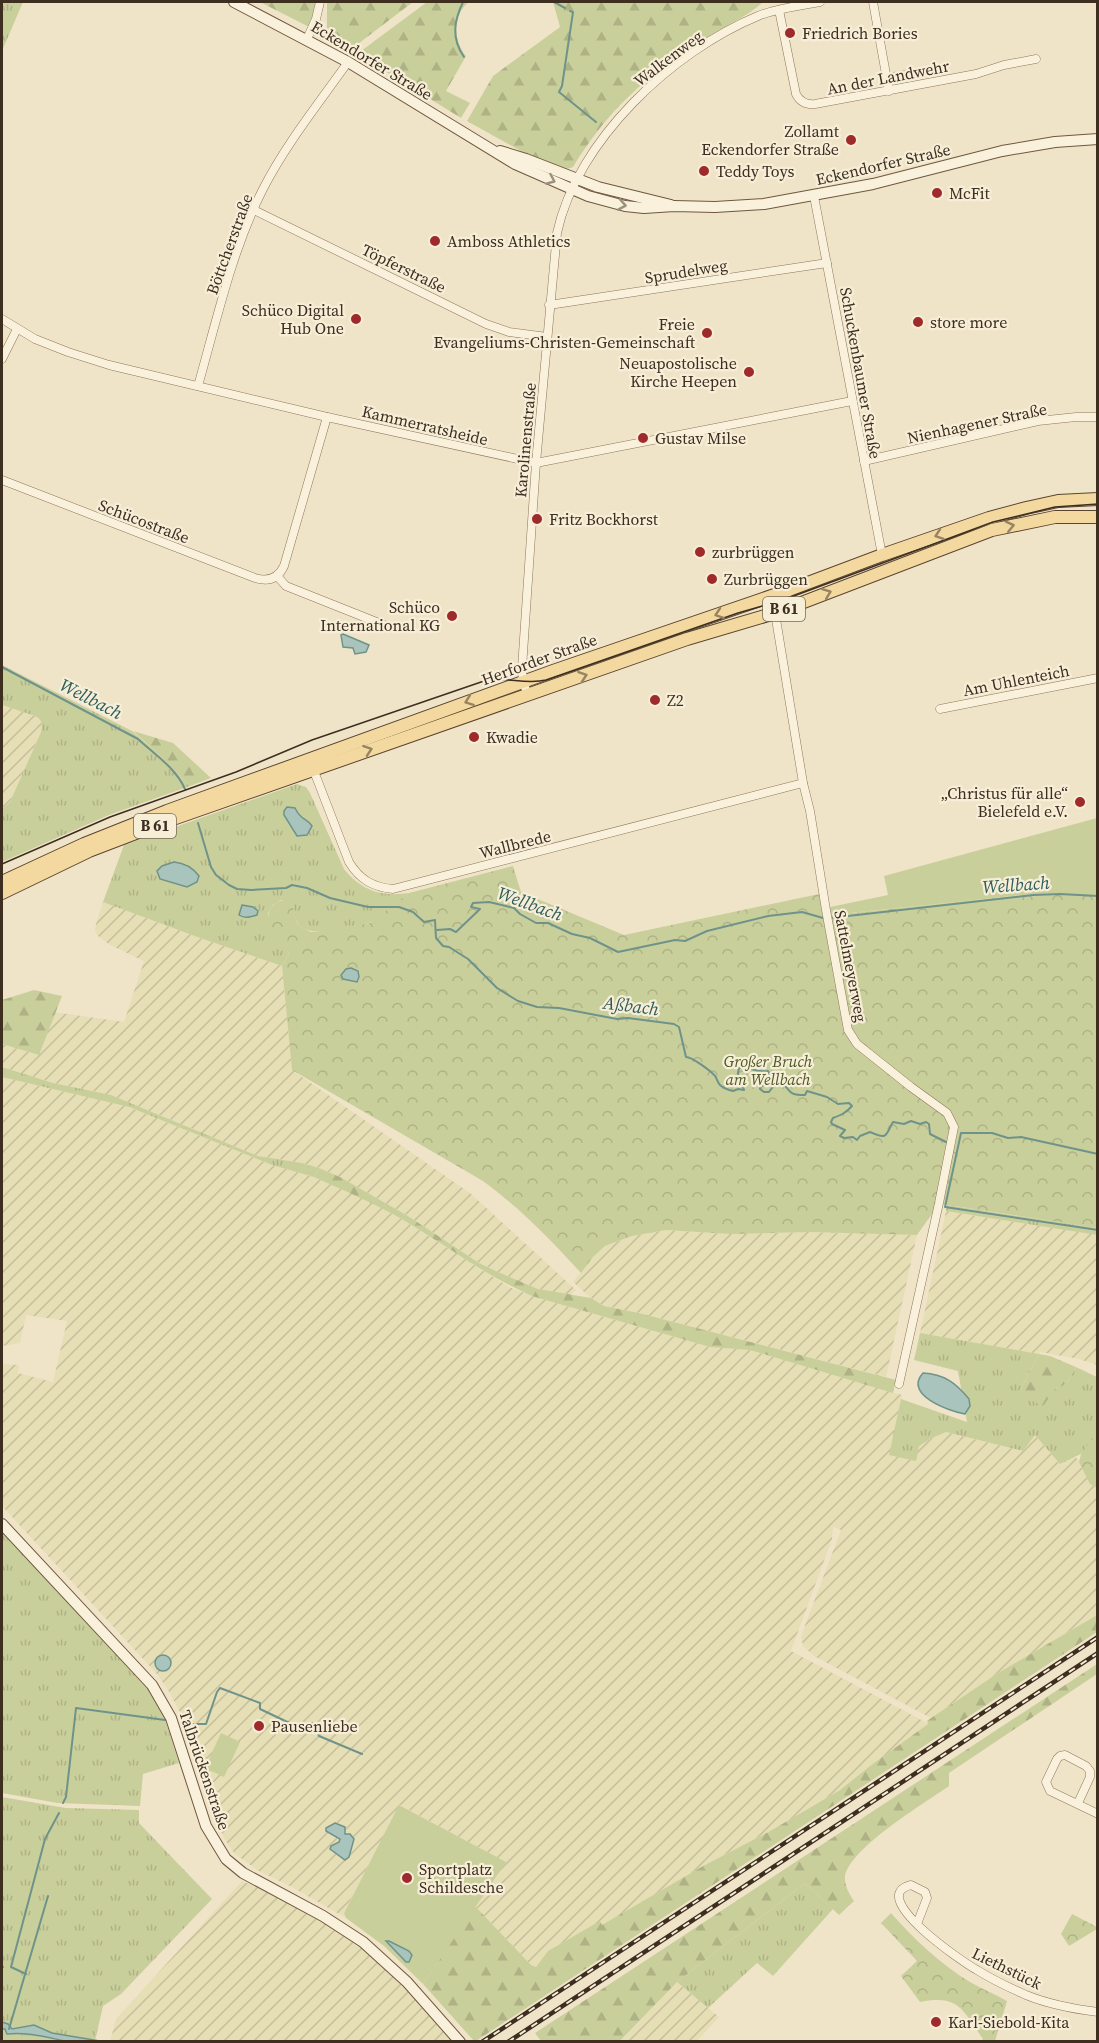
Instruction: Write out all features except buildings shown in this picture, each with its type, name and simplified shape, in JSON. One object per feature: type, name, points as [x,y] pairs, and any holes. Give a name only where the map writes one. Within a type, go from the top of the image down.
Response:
[{"type":"main road","name":"Herforder Straße","points":[[2,893],[89,851],[523,682],[989,518],[1026,507],[1058,501],[1098,498]]},
{"type":"main road","name":"Herforder Straße","points":[[2,882],[111,832],[311,764],[528,695],[712,631],[775,613],[992,530],[1055,517],[1098,517]]},
{"type":"main road","points":[[775,595],[775,613]]},
{"type":"street","name":"Eckendorfer Straße","points":[[234,2],[348,62],[515,164],[625,206],[743,207],[873,184],[1002,151],[1055,142],[1098,139]]},
{"type":"street","points":[[307,39],[321,2]]},
{"type":"street","name":"Walkenweg","points":[[575,185],[613,124],[648,87],[703,46],[740,24],[779,10],[820,2]]},
{"type":"street","points":[[873,2],[889,91]]},
{"type":"street","name":"An der Landwehr","points":[[779,10],[796,94],[803,102],[815,104],[889,91],[976,74],[1004,65],[1036,59]]},
{"type":"street","name":"Böttcherstraße","points":[[198,386],[234,259],[264,187],[348,62]]},
{"type":"street","name":"Karolinenstraße","points":[[528,695],[523,682],[523,648],[549,305],[557,233],[575,185]]},
{"type":"street","name":"Schuckenbaumer Straße","points":[[814,196],[882,555]]},
{"type":"street","name":"Töpferstraße","points":[[254,210],[494,327],[509,332],[547,337]]},
{"type":"street","name":"Sprudelweg","points":[[549,305],[827,263]]},
{"type":"street","name":"Kammerratsheide","points":[[2,319],[35,339],[79,356],[327,417],[536,463],[852,401]]},
{"type":"street","points":[[2,359],[17,329]]},
{"type":"street","points":[[327,417],[284,566],[277,576],[286,586],[384,625]]},
{"type":"street","name":"Nienhagener Straße","points":[[864,461],[1038,421],[1098,417]]},
{"type":"street","name":"Schücostraße","points":[[2,480],[255,578],[264,580],[277,576]]},
{"type":"street","name":"Sattelmeyerweg","points":[[775,613],[848,1030],[857,1044],[947,1113],[954,1127],[900,1384]]},
{"type":"street","name":"Am Uhlenteich","points":[[940,709],[1098,678]]},
{"type":"street","name":"Wallbrede","points":[[311,764],[352,868],[367,882],[380,888],[393,889],[803,783]]},
{"type":"street","name":"Talbrückenstraße","points":[[2,1524],[152,1685],[171,1718],[206,1826],[226,1859],[248,1876],[353,1935],[407,1982],[460,2042]]},
{"type":"street","points":[[1078,1803],[1090,1777],[1090,1771],[1086,1766],[1065,1755],[1060,1756],[1046,1782],[1047,1787],[1050,1791],[1098,1814]]},
{"type":"street","name":"Liethstück","points":[[917,1924],[927,1898],[925,1892],[911,1885],[902,1889],[898,1900],[900,1905],[917,1924],[959,1959],[1000,1983],[1029,1996],[1098,2012]]},
{"type":"shaded area","points":[[2,705],[35,716],[42,724],[41,732],[10,802],[2,809]]},
{"type":"shaded area","points":[[103,902],[282,966],[292,1070],[470,1193],[576,1290],[571,1295],[538,1289],[479,1263],[408,1216],[340,1177],[319,1168],[258,1156],[111,1095],[53,1083],[2,1067],[2,1044],[39,1055],[54,1012],[124,1022],[144,961],[110,945],[98,936],[95,931],[96,924]]},
{"type":"shaded area","points":[[2,1077],[129,1107],[272,1165],[314,1177],[369,1201],[405,1221],[509,1287],[535,1297],[710,1347],[750,1350],[902,1395],[890,1455],[919,1446],[946,1432],[1022,1451],[1035,1435],[1060,1464],[1075,1457],[1097,1474],[1097,1615],[998,1673],[931,1718],[814,1656],[803,1646],[801,1636],[841,1530],[833,1527],[832,1539],[791,1651],[929,1724],[840,1790],[772,1830],[703,1866],[602,1926],[600,1922],[548,1951],[536,1967],[531,1965],[475,1906],[505,1862],[400,1805],[344,1912],[346,1918],[257,1870],[234,1853],[212,1812],[180,1712],[168,1690],[157,1674],[2,1506],[2,1364],[19,1365],[18,1373],[53,1382],[67,1321],[26,1315],[20,1343],[2,1346]]},
{"type":"shaded area","points":[[946,1211],[1097,1235],[1097,1365],[1079,1359],[920,1333]]},
{"type":"shaded area","points":[[666,1230],[730,1234],[809,1232],[917,1235],[886,1377],[604,1306],[573,1282],[605,1246],[632,1236]]},
{"type":"shaded area","points":[[242,1881],[285,1899],[340,1931],[377,1961],[408,1991],[453,2042],[110,2042],[116,2019]]},
{"type":"shaded area","points":[[677,1982],[719,2017],[697,2041],[620,2042]]},
{"type":"green space","points":[[2,2],[23,2],[2,51]]},
{"type":"green space","points":[[260,2],[316,2],[317,31]]},
{"type":"green space","points":[[327,2],[413,2],[350,50],[327,37]]},
{"type":"green space","points":[[427,2],[469,2],[463,7],[456,28],[459,43],[466,56],[446,91],[470,103],[461,118],[357,54]]},
{"type":"green space","points":[[553,2],[763,2],[681,54],[645,82],[600,128],[573,167],[567,169],[521,151],[467,121],[493,76],[560,27]]},
{"type":"green space","points":[[908,69],[910,79],[895,82],[893,72]]},
{"type":"green space","points":[[2,665],[132,731],[190,786],[109,815],[2,862],[2,809],[10,802],[41,732],[42,724],[35,716],[2,705]]},
{"type":"green space","points":[[133,731],[173,743],[211,778],[190,786]]},
{"type":"green space","points":[[297,784],[306,787],[310,793],[344,869],[351,877],[373,891],[390,894],[409,893],[391,909],[365,924],[347,929],[316,931],[302,928],[298,924],[293,907],[281,900],[273,905],[268,914],[289,954],[282,966],[103,902],[124,845]]},
{"type":"green space","points":[[1097,818],[1097,894],[1033,894],[831,915],[830,907],[888,895],[884,876]]},
{"type":"green space","name":"Großer Bruch am Wellbach","points":[[513,866],[521,892],[624,935],[819,894],[823,916],[1033,894],[1097,894],[1097,1228],[935,1203],[932,1214],[917,1235],[809,1232],[730,1234],[666,1230],[632,1236],[605,1246],[581,1273],[535,1225],[483,1181],[292,1070],[282,966],[289,954],[273,932],[268,920],[274,905],[279,901],[289,900],[297,923],[311,932],[343,929],[370,923],[409,893]]},
{"type":"green space","points":[[34,990],[62,996],[39,1055],[2,1044],[2,1000]]},
{"type":"green space","points":[[2,1067],[53,1083],[111,1095],[258,1156],[319,1168],[314,1177],[272,1165],[129,1107],[2,1077]]},
{"type":"green space","points":[[319,1168],[340,1177],[408,1216],[479,1263],[538,1289],[591,1298],[604,1306],[639,1313],[896,1380],[893,1393],[750,1350],[710,1347],[535,1297],[485,1271],[394,1215],[314,1177]]},
{"type":"green space","points":[[947,1205],[1097,1228],[1097,1235],[946,1211]]},
{"type":"green space","points":[[920,1333],[1039,1354],[1018,1394],[1057,1388],[1068,1381],[1076,1367],[1097,1377],[1097,1435],[1087,1451],[1060,1464],[1035,1435],[1023,1451],[946,1432],[919,1446],[916,1461],[889,1455],[901,1399],[967,1422],[958,1371],[914,1360]]},
{"type":"green space","points":[[1039,1354],[1076,1367],[1068,1380],[1056,1388],[1043,1406],[1018,1394]]},
{"type":"green space","points":[[1097,1432],[1097,1488],[1090,1484],[1079,1462],[1081,1454]]},
{"type":"green space","points":[[2,1532],[151,1690],[160,1704],[179,1763],[143,1774],[140,1806],[57,1803],[2,1793]]},
{"type":"green space","points":[[1097,1615],[1097,1632],[476,2041],[423,1984],[475,1906],[531,1965],[536,1967],[548,1951],[600,1921],[602,1925],[840,1790],[928,1724],[927,1721],[931,1718],[998,1673]]},
{"type":"green space","points":[[1097,1664],[1097,1674],[949,1773],[949,1786],[890,1826],[860,1852],[845,1876],[847,1889],[854,1901],[839,1915],[805,1883],[677,1982],[620,2041],[541,2041],[535,2033]]},
{"type":"green space","points":[[221,1733],[240,1742],[224,1777],[205,1768]]},
{"type":"green space","points":[[2,1797],[66,1808],[139,1810],[139,1823],[212,1899],[121,1994],[103,2006],[95,2041],[52,2033],[34,2025],[12,2029],[8,2024],[2,2022]]},
{"type":"green space","points":[[399,1805],[506,1862],[423,1984],[384,1946],[346,1918],[344,1913]]},
{"type":"green space","points":[[805,1883],[833,1909],[773,1976],[757,1963],[708,2008],[677,1982]]},
{"type":"green space","points":[[891,1913],[918,1942],[948,1967],[970,1982],[1007,2001],[995,2041],[981,2041],[983,2039],[965,2013],[952,2003],[944,2000],[920,2002],[901,1976],[917,1961],[881,1923]]},
{"type":"green space","points":[[1072,1914],[1097,1929],[1069,1946],[1061,1934]]},
{"type":"green space","points":[[2,2029],[5,2029],[7,2034],[37,2035],[67,2041],[2,2042]]},
{"type":"water","points":[[341,635],[369,645],[366,652],[355,654],[353,648],[343,647]]},
{"type":"water","points":[[287,807],[295,808],[299,815],[312,826],[307,835],[297,836],[284,815]]},
{"type":"water","points":[[174,862],[194,871],[199,876],[197,882],[187,887],[160,879],[157,871],[162,866]]},
{"type":"water","points":[[242,905],[253,907],[258,911],[257,915],[245,917],[239,915]]},
{"type":"water","points":[[351,968],[358,971],[357,982],[343,979],[341,975],[346,969]]},
{"type":"water","points":[[923,1373],[943,1377],[959,1388],[969,1399],[970,1406],[965,1414],[939,1406],[923,1395],[918,1381]]},
{"type":"water","points":[[163,1655],[169,1657],[171,1663],[169,1669],[163,1671],[157,1669],[155,1663],[157,1657]]},
{"type":"water","points":[[335,1823],[345,1827],[345,1834],[350,1834],[354,1839],[349,1857],[345,1860],[330,1849],[340,1839],[326,1831],[326,1828]]},
{"type":"water","points":[[386,1941],[409,1951],[412,1955],[409,1962],[406,1962]]},
{"type":"water","points":[[2,2022],[8,2024],[12,2029],[34,2025],[52,2033],[100,2041],[74,2042],[29,2034],[7,2034],[5,2029],[2,2029]]},
{"type":"waterway","points":[[463,2],[455,30],[457,43],[464,57]]},
{"type":"waterway","points":[[554,2],[565,8]]},
{"type":"waterway","points":[[570,11],[573,12],[562,86],[559,92],[596,122]]},
{"type":"waterway","name":"Wellbach","points":[[2,667],[138,739],[170,767],[185,789]]},
{"type":"waterway","name":"Aßbach","points":[[198,823],[211,867],[216,875],[237,889],[286,888],[292,885],[307,888],[330,898],[368,907],[399,907],[413,912],[424,922],[435,920],[436,938],[443,946],[449,947],[468,959],[497,988],[518,1001],[537,1007],[559,1008],[617,1019],[628,1018],[674,1024],[679,1027],[686,1057],[710,1071],[720,1085],[726,1089],[744,1090],[741,1080],[737,1078],[739,1068],[746,1068],[768,1071],[770,1076],[768,1083],[760,1087],[764,1092],[769,1092],[775,1084],[780,1082],[794,1094],[805,1095],[807,1091],[827,1097],[838,1104],[849,1103],[852,1106],[843,1114],[833,1118],[831,1122],[845,1130],[840,1136],[844,1138],[853,1137],[857,1140],[860,1136],[870,1132],[883,1136],[893,1122],[904,1124],[911,1121],[920,1124],[926,1122],[929,1124],[930,1134],[948,1143]]},
{"type":"waterway","name":"Wellbach","points":[[830,918],[1033,895],[1098,896]]},
{"type":"waterway","name":"Wellbach","points":[[437,930],[450,929],[456,932],[480,909],[471,907],[473,903],[489,902],[514,908],[536,923],[548,923],[572,934],[590,938],[618,952],[675,940],[685,941],[707,931],[768,916],[802,912],[823,918]]},
{"type":"waterway","points":[[1098,1154],[1021,1137],[1008,1138],[992,1133],[961,1133],[945,1207],[1098,1230]]},
{"type":"waterway","points":[[185,1724],[206,1724],[220,1688],[260,1703],[260,1709],[298,1727],[312,1723],[319,1736],[362,1754]]},
{"type":"waterway","points":[[63,1803],[66,1797],[76,1708],[165,1720]]},
{"type":"waterway","points":[[26,1974],[11,1967],[45,1839],[59,1813]]},
{"type":"waterway","points":[[9,2029],[48,1896]]},
{"type":"tram line","points":[[2,864],[110,817],[236,772],[312,740],[484,681],[546,680],[738,613],[783,600],[993,522],[1055,507],[1098,504]]},
{"type":"railway","points":[[482,2042],[1098,1637]]},
{"type":"railway","points":[[508,2042],[1098,1653]]},
{"type":"place","name":"Friedrich Bories","points":[[790,33]]},
{"type":"place","name":"Zollamt Eckendorfer Straße","points":[[851,140]]},
{"type":"place","name":"Teddy Toys","points":[[704,171]]},
{"type":"place","name":"McFit","points":[[937,193]]},
{"type":"place","name":"Amboss Athletics","points":[[435,241]]},
{"type":"place","name":"Schüco Digital Hub One","points":[[356,319]]},
{"type":"place","name":"store more","points":[[918,322]]},
{"type":"place","name":"Freie Evangeliums-Christen-Gemeinschaft","points":[[707,333]]},
{"type":"place","name":"Neuapostolische Kirche Heepen","points":[[749,372]]},
{"type":"place","name":"Gustav Milse","points":[[643,438]]},
{"type":"place","name":"Fritz Bockhorst","points":[[537,519]]},
{"type":"place","name":"zurbrüggen","points":[[700,552]]},
{"type":"place","name":"Zurbrüggen","points":[[712,579]]},
{"type":"place","name":"Schüco International KG","points":[[452,616]]},
{"type":"place","name":"Z2","points":[[655,700]]},
{"type":"place","name":"Kwadie","points":[[474,737]]},
{"type":"place","name":"„Christus für alle“ Bielefeld e.V.","points":[[1080,802]]},
{"type":"place","name":"Pausenliebe","points":[[259,1726]]},
{"type":"place","name":"Sportplatz Schildesche","points":[[407,1878]]},
{"type":"place","name":"Karl-Siebold-Kita","points":[[936,2022]]}]
